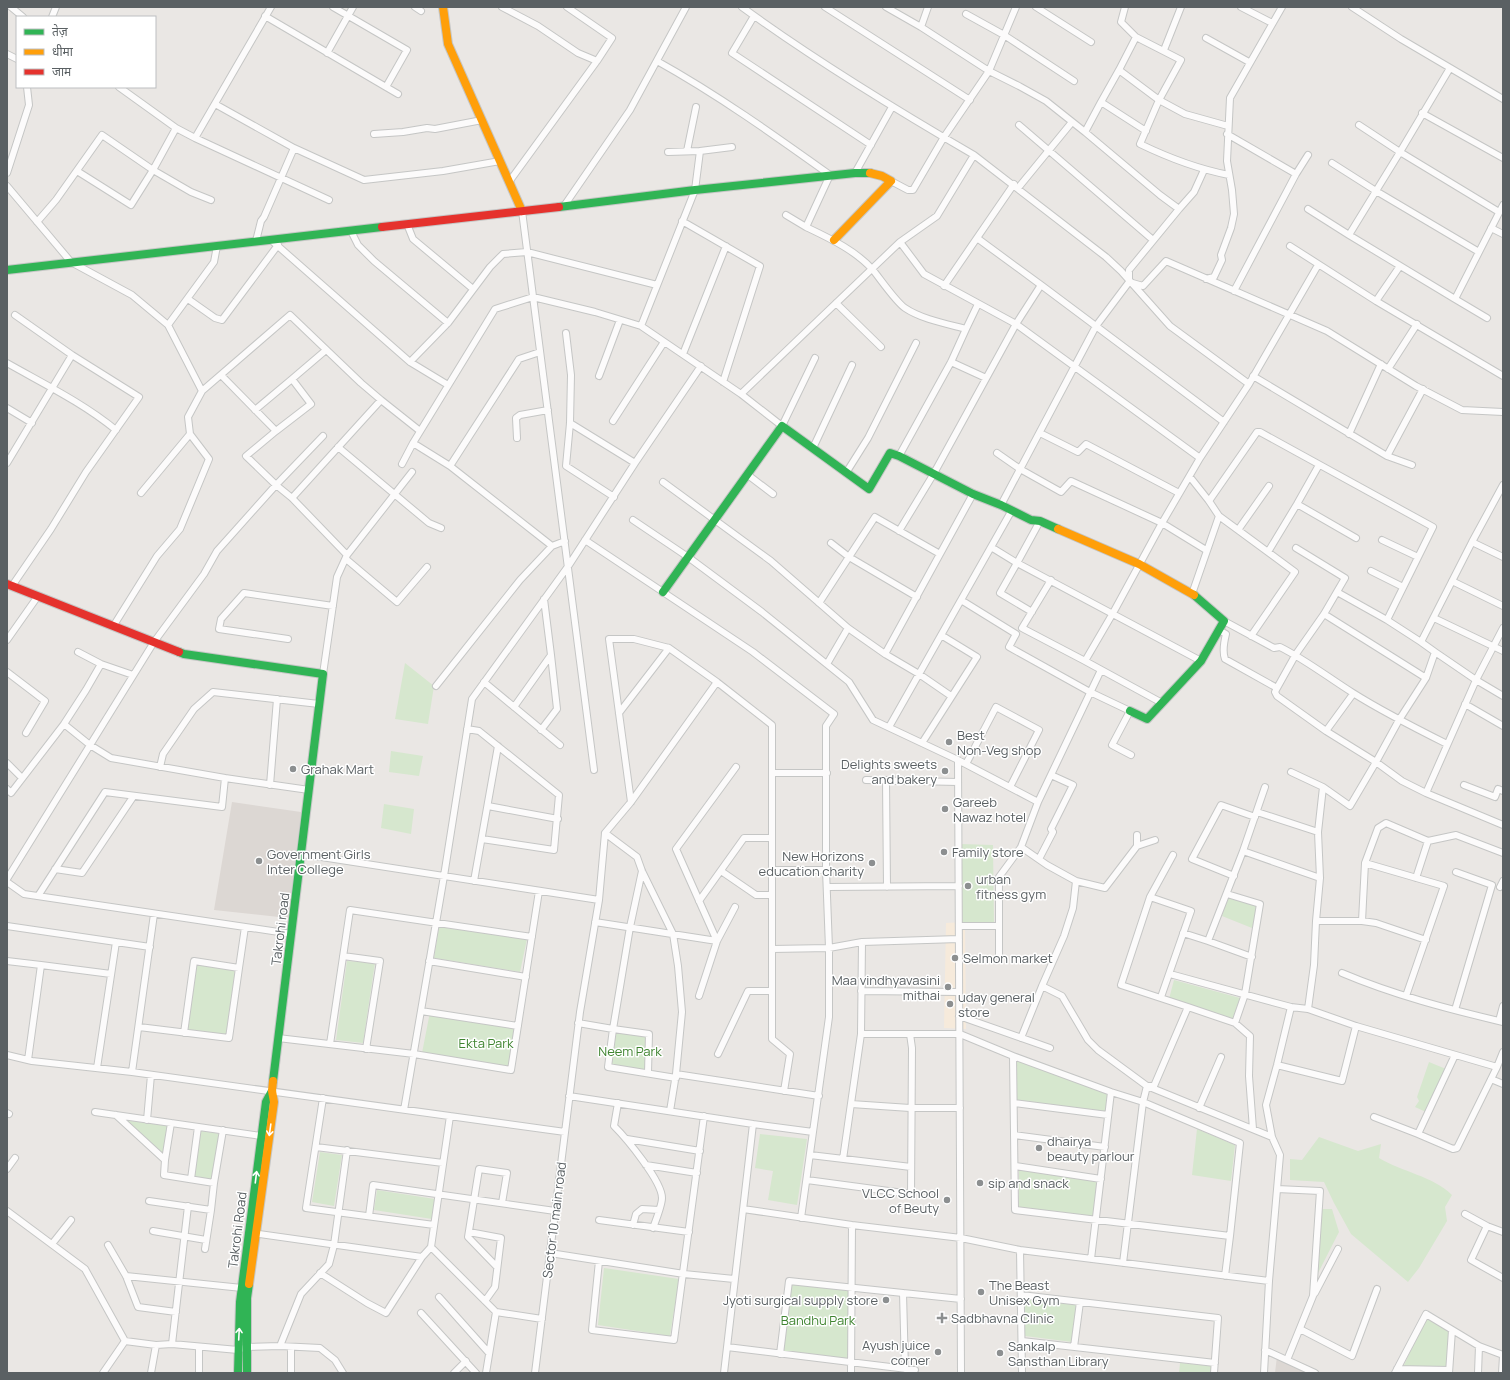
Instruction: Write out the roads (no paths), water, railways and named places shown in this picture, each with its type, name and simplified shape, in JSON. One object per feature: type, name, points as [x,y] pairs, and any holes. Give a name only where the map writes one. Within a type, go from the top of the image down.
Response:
[{"type":"street","points":[[11,7],[22,16]]},
{"type":"street","points":[[195,138],[271,7]]},
{"type":"street","points":[[333,7],[407,50],[386,87]]},
{"type":"street","points":[[327,53],[354,7]]},
{"type":"street","points":[[415,7],[421,11]]},
{"type":"street","points":[[443,7],[448,44],[522,211],[594,770]]},
{"type":"street","points":[[502,7],[538,26],[578,53],[597,61]]},
{"type":"street","points":[[509,182],[612,38],[568,7]]},
{"type":"street","points":[[564,206],[630,110],[686,7]]},
{"type":"street","points":[[742,7],[792,43],[892,107],[974,155],[1016,186],[1106,257],[1121,271],[1129,282],[1170,326],[1249,384]]},
{"type":"street","points":[[825,7],[970,100]]},
{"type":"street","points":[[886,7],[921,27],[989,71],[1046,102],[1179,209]]},
{"type":"street","points":[[921,27],[928,7]]},
{"type":"street","points":[[7,270],[256,241],[274,242],[408,224],[830,175],[876,172],[908,190],[913,190],[944,137],[989,71],[1016,7]]},
{"type":"street","points":[[1036,7],[1091,42]]},
{"type":"street","points":[[1125,7],[1121,22],[1136,37],[1181,60],[1160,100],[1140,144],[1170,159],[1204,170],[1229,175]]},
{"type":"street","points":[[1164,50],[1181,7]]},
{"type":"street","points":[[1241,7],[1272,23]]},
{"type":"street","points":[[1206,279],[1214,278],[1222,260],[1221,255],[1231,228],[1234,214],[1227,161],[1227,134],[1230,98],[1249,62],[1282,7]]},
{"type":"street","points":[[1352,7],[1503,99]]},
{"type":"street","points":[[966,14],[1004,35],[1074,81]]},
{"type":"street","points":[[265,16],[398,94]]},
{"type":"street","points":[[754,16],[732,53],[871,145]]},
{"type":"street","points":[[1085,132],[1136,37]]},
{"type":"street","points":[[1206,38],[1249,62]]},
{"type":"street","points":[[7,54],[16,58]]},
{"type":"street","points":[[657,61],[684,76],[756,122],[830,175]]},
{"type":"street","points":[[1350,235],[1450,68]]},
{"type":"street","points":[[1119,70],[1160,100],[1185,114],[1228,126]]},
{"type":"street","points":[[7,173],[29,105],[27,88]]},
{"type":"street","points":[[119,88],[176,128],[329,200]]},
{"type":"street","points":[[1101,102],[1146,131]]},
{"type":"street","points":[[215,104],[294,148],[364,180],[443,171],[500,161]]},
{"type":"street","points":[[855,173],[892,107]]},
{"type":"street","points":[[687,151],[696,108]]},
{"type":"street","points":[[1422,113],[1503,158]]},
{"type":"street","points":[[374,134],[427,128],[435,129],[482,120]]},
{"type":"street","points":[[944,286],[977,238],[1016,186],[1072,122]]},
{"type":"street","points":[[1019,125],[1153,240]]},
{"type":"street","points":[[1359,125],[1400,152],[1499,212]]},
{"type":"street","points":[[77,171],[131,205],[153,170],[176,128]]},
{"type":"street","points":[[1227,134],[1296,174]]},
{"type":"street","points":[[37,222],[56,200],[102,135],[153,170],[191,192],[211,200]]},
{"type":"street","points":[[668,152],[700,151],[732,147]]},
{"type":"street","points":[[256,241],[261,221],[294,148]]},
{"type":"street","points":[[641,326],[695,190],[700,151]]},
{"type":"street","points":[[741,394],[900,242],[937,216],[974,155]]},
{"type":"street","points":[[1234,291],[1296,174],[1308,155]]},
{"type":"street","points":[[1332,163],[1479,252]]},
{"type":"street","points":[[1001,505],[1096,326],[1129,282],[1129,270],[1194,192],[1204,170]]},
{"type":"street","points":[[806,228],[830,175]]},
{"type":"street","points":[[834,240],[891,181]]},
{"type":"street","points":[[7,186],[71,262],[132,295],[168,325],[202,391]]},
{"type":"street","points":[[1455,299],[1503,205]]},
{"type":"street","points":[[1308,208],[1400,266],[1487,318]]},
{"type":"street","points":[[786,215],[806,228],[834,240],[855,253],[872,269],[904,307],[919,315],[966,329]]},
{"type":"street","points":[[682,221],[760,266],[723,382]]},
{"type":"street","points":[[408,224],[412,239],[473,289]]},
{"type":"street","points":[[1491,228],[1503,234]]},
{"type":"street","points":[[351,231],[358,245],[374,262],[448,323]]},
{"type":"street","points":[[977,238],[1224,422]]},
{"type":"street","points":[[188,299],[221,321],[274,242]]},
{"type":"street","points":[[274,242],[410,362],[448,385]]},
{"type":"street","points":[[900,242],[924,274],[1016,324],[1200,458]]},
{"type":"street","points":[[168,325],[214,262],[217,246]]},
{"type":"street","points":[[683,354],[726,246]]},
{"type":"street","points":[[1290,246],[1376,301],[1503,376]]},
{"type":"street","points":[[410,362],[448,323],[490,267],[503,254],[527,252],[657,285]]},
{"type":"street","points":[[1129,282],[1143,286],[1166,262],[1327,331],[1388,369],[1462,410],[1503,412]]},
{"type":"street","points":[[1085,661],[1179,493],[1190,477],[1200,458],[1249,384],[1318,265]]},
{"type":"street","points":[[1376,301],[1400,266]]},
{"type":"street","points":[[899,531],[933,475],[1016,324],[1041,285]]},
{"type":"street","points":[[402,464],[412,443],[496,309],[533,297],[595,312],[641,326],[741,394],[782,426],[869,489],[890,453],[899,456],[933,475],[973,494],[1001,505],[1031,520],[1040,521],[1139,564],[1192,594],[1224,621],[1274,648],[1280,647],[1296,654],[1354,694],[1399,720],[1447,744]]},
{"type":"street","points":[[836,303],[881,348]]},
{"type":"street","points":[[899,456],[951,362],[978,304]]},
{"type":"street","points":[[15,315],[72,355],[139,397],[86,472],[50,529],[10,585],[184,654],[323,674],[337,577],[346,557],[412,472]]},
{"type":"street","points":[[114,625],[158,556],[180,529],[209,459],[190,434],[188,416],[202,391],[290,315],[381,400],[420,431]]},
{"type":"street","points":[[599,376],[620,320]]},
{"type":"street","points":[[1388,369],[1416,324]]},
{"type":"street","points":[[566,333],[571,375],[570,423],[566,466],[614,497]]},
{"type":"street","points":[[613,421],[664,342]]},
{"type":"street","points":[[846,473],[868,438],[916,343]]},
{"type":"street","points":[[256,410],[326,350]]},
{"type":"street","points":[[450,466],[519,359],[540,352]]},
{"type":"street","points":[[7,464],[72,355]]},
{"type":"street","points":[[662,592],[782,426],[815,358]]},
{"type":"street","points":[[951,362],[986,378]]},
{"type":"street","points":[[7,363],[100,416],[116,430]]},
{"type":"street","points":[[1349,434],[1381,364]]},
{"type":"street","points":[[813,448],[852,365]]},
{"type":"street","points":[[404,1110],[444,876],[472,699],[568,565],[701,366]]},
{"type":"street","points":[[221,375],[276,431]]},
{"type":"street","points":[[1253,376],[1387,456],[1412,465]]},
{"type":"street","points":[[292,380],[311,404],[246,456],[292,498],[346,557],[397,602],[427,567]]},
{"type":"street","points":[[1387,456],[1423,389]]},
{"type":"street","points":[[292,498],[381,400]]},
{"type":"street","points":[[7,408],[32,423]]},
{"type":"street","points":[[518,438],[516,418],[520,415],[548,410]]},
{"type":"street","points":[[570,423],[635,463]]},
{"type":"street","points":[[1209,501],[1257,432],[1260,432],[1433,527],[1387,620]]},
{"type":"street","points":[[1040,433],[1078,452],[1086,444],[1179,493]]},
{"type":"street","points":[[141,493],[190,434]]},
{"type":"street","points":[[292,934],[24,894],[7,880],[154,642],[204,574],[217,551],[276,485],[323,436]]},
{"type":"street","points":[[412,443],[450,466],[552,546]]},
{"type":"street","points":[[338,447],[429,523],[441,528]]},
{"type":"street","points":[[997,453],[1020,469],[1061,492],[1071,481],[1162,523],[1206,550]]},
{"type":"street","points":[[1268,552],[1319,465]]},
{"type":"street","points":[[748,475],[773,494]]},
{"type":"street","points":[[1190,477],[1219,516],[1295,572],[1251,636]]},
{"type":"street","points":[[663,482],[771,560],[848,628],[885,654],[919,674],[951,696]]},
{"type":"street","points":[[1421,642],[1503,485]]},
{"type":"street","points":[[1238,530],[1269,486]]},
{"type":"street","points":[[885,654],[973,494]]},
{"type":"street","points":[[1496,500],[1503,503]]},
{"type":"street","points":[[1297,504],[1356,538]]},
{"type":"street","points":[[889,727],[1012,510]]},
{"type":"street","points":[[1192,594],[1219,516]]},
{"type":"street","points":[[819,603],[875,517],[940,554]]},
{"type":"street","points":[[633,520],[688,557],[762,612],[849,682],[873,720],[958,760],[1038,802]]},
{"type":"street","points":[[1032,612],[1000,593],[1040,521]]},
{"type":"street","points":[[585,540],[753,652],[834,714],[826,726],[826,870],[829,948],[829,1017],[801,1218]]},
{"type":"street","points":[[1382,540],[1418,557]]},
{"type":"street","points":[[436,686],[520,580],[552,546],[565,541]]},
{"type":"street","points":[[1472,542],[1503,557]]},
{"type":"street","points":[[831,543],[849,557],[916,597]]},
{"type":"street","points":[[991,547],[1017,563],[1201,661]]},
{"type":"street","points":[[1296,548],[1345,578],[1324,614],[1296,654],[1275,692],[1277,696],[1326,731],[1376,762],[1402,781],[1426,793],[1503,825]]},
{"type":"street","points":[[1371,571],[1403,587]]},
{"type":"street","points":[[1051,580],[1009,647],[1090,692],[1147,719],[1201,661],[1224,621]]},
{"type":"street","points":[[1452,581],[1503,606]]},
{"type":"street","points":[[1337,592],[1387,620],[1476,680],[1503,696]]},
{"type":"street","points":[[288,639],[219,629],[221,619],[244,594],[333,606]]},
{"type":"street","points":[[7,640],[38,596]]},
{"type":"street","points":[[541,730],[557,709],[544,599]]},
{"type":"street","points":[[961,600],[1016,634]]},
{"type":"street","points":[[1324,614],[1426,678]]},
{"type":"street","points":[[1434,618],[1503,651]]},
{"type":"street","points":[[827,664],[848,628]]},
{"type":"street","points":[[1022,628],[1162,703]]},
{"type":"street","points":[[1426,793],[1476,680],[1503,628]]},
{"type":"street","points":[[1219,630],[1226,634],[1224,646],[1225,659],[1277,688]]},
{"type":"street","points":[[922,743],[977,658],[941,635]]},
{"type":"street","points":[[631,802],[609,638],[634,639],[669,648],[717,682],[772,725],[772,1040],[790,1054],[784,1091]]},
{"type":"street","points":[[619,713],[669,648]]},
{"type":"street","points":[[78,652],[101,664],[133,675]]},
{"type":"street","points":[[1291,772],[1322,787],[1350,806],[1399,720],[1426,678],[1435,652]]},
{"type":"street","points":[[514,707],[551,656]]},
{"type":"street","points":[[7,789],[11,793],[64,724],[101,664]]},
{"type":"street","points":[[999,955],[999,877],[1021,847],[1038,802],[1101,670]]},
{"type":"street","points":[[7,672],[45,701],[26,733]]},
{"type":"street","name":"Takrohi road","points":[[272,1091],[323,674]]},
{"type":"street","points":[[484,682],[560,745]]},
{"type":"street","points":[[670,1111],[676,1076],[682,1012],[678,966],[673,934],[642,872],[637,857],[605,833],[631,802],[717,682]]},
{"type":"street","points":[[160,767],[163,754],[194,709],[213,692],[319,704]]},
{"type":"street","points":[[1326,731],[1354,694]]},
{"type":"street","points":[[270,785],[277,699]]},
{"type":"street","points":[[1465,704],[1503,726]]},
{"type":"street","points":[[966,764],[996,707],[1039,730],[1010,787]]},
{"type":"street","points":[[1130,711],[1112,745],[1131,755]]},
{"type":"street","points":[[64,724],[90,745],[111,758],[225,778],[309,790]]},
{"type":"street","points":[[467,729],[479,731],[559,795],[554,850],[482,839]]},
{"type":"street","points":[[474,881],[498,746]]},
{"type":"street","points":[[958,760],[961,1373]]},
{"type":"street","points":[[7,764],[22,778]]},
{"type":"street","points":[[717,941],[676,849],[736,767]]},
{"type":"street","points":[[772,773],[827,773]]},
{"type":"street","points":[[1039,859],[1053,832],[1051,829],[1073,785],[1051,775]]},
{"type":"street","points":[[38,896],[105,792],[222,807],[225,778]]},
{"type":"street","points":[[866,780],[958,782]]},
{"type":"street","points":[[886,780],[887,887]]},
{"type":"street","points":[[1464,785],[1495,797],[1498,789],[1503,791]]},
{"type":"street","points":[[1208,941],[1234,876],[1265,787]]},
{"type":"street","points":[[1308,1009],[1314,965],[1320,878],[1318,832],[1322,787]]},
{"type":"street","points":[[55,869],[82,873],[133,796]]},
{"type":"street","points":[[1234,876],[1192,859],[1221,805],[1318,832]]},
{"type":"street","points":[[488,806],[558,819]]},
{"type":"street","points":[[1362,921],[1365,863],[1378,828],[1386,823],[1428,841],[1456,835],[1503,853]]},
{"type":"street","name":"Sector 10 main road","points":[[535,1373],[578,1023],[599,900],[605,833]]},
{"type":"street","points":[[1021,847],[1076,881],[1105,888],[1136,846],[1137,835]]},
{"type":"street","points":[[699,901],[744,838],[772,838]]},
{"type":"street","points":[[1136,846],[1155,840]]},
{"type":"street","points":[[1416,878],[1428,841]]},
{"type":"street","points":[[1243,851],[1320,878]]},
{"type":"street","points":[[302,854],[599,900]]},
{"type":"street","points":[[1173,855],[1150,897],[1121,985],[1235,1023],[1250,1036],[1249,1076],[1253,1130]]},
{"type":"street","points":[[1365,863],[1444,886],[1406,996]]},
{"type":"street","points":[[772,870],[826,870]]},
{"type":"street","points":[[721,871],[756,894],[772,896]]},
{"type":"street","points":[[642,872],[630,927],[608,1067],[818,1096]]},
{"type":"street","points":[[1455,1010],[1492,885],[1456,872]]},
{"type":"street","points":[[1021,1038],[1064,936],[1073,908],[1076,881]]},
{"type":"street","points":[[1500,887],[1503,881]]},
{"type":"street","points":[[827,887],[959,886]]},
{"type":"street","points":[[278,1038],[414,1054],[511,1070],[539,891]]},
{"type":"street","points":[[1227,894],[1260,904],[1245,994],[1235,1023]]},
{"type":"street","points":[[1150,897],[1191,911],[1161,998]]},
{"type":"street","points":[[699,996],[717,941],[735,907]]},
{"type":"street","points":[[330,1044],[350,910],[532,937]]},
{"type":"street","points":[[132,1072],[154,914]]},
{"type":"street","points":[[1316,921],[1362,921],[1376,923],[1426,940]]},
{"type":"street","points":[[595,922],[717,941]]},
{"type":"street","points":[[7,926],[150,947]]},
{"type":"street","points":[[959,926],[999,926]]},
{"type":"street","points":[[138,1027],[229,1038],[245,927]]},
{"type":"street","points":[[1183,933],[1252,957]]},
{"type":"street","points":[[772,949],[829,948],[862,942],[959,939]]},
{"type":"street","points":[[97,1068],[116,942]]},
{"type":"street","points":[[842,1159],[861,1034],[862,942]]},
{"type":"street","points":[[343,956],[380,961],[366,1049]]},
{"type":"street","points":[[7,961],[111,974]]},
{"type":"street","points":[[184,1033],[194,961],[239,968]]},
{"type":"street","points":[[429,961],[526,976]]},
{"type":"street","points":[[28,1060],[41,965]]},
{"type":"street","points":[[1342,973],[1406,996],[1501,1021],[1503,1006]]},
{"type":"street","points":[[1170,974],[1291,1006],[1308,1009],[1356,1026],[1497,1067]]},
{"type":"street","points":[[1042,986],[1062,996],[1088,1040],[1147,1086],[1272,1137]]},
{"type":"street","points":[[718,1054],[748,992],[772,991]]},
{"type":"street","points":[[861,991],[959,992]]},
{"type":"street","points":[[1264,1373],[1269,1281],[1280,1155],[1272,1137],[1266,1104],[1291,1006]]},
{"type":"street","points":[[1147,1086],[1154,1086],[1188,1007]]},
{"type":"street","points":[[421,1011],[518,1026]]},
{"type":"street","points":[[959,1016],[1050,1048]]},
{"type":"street","points":[[578,1023],[649,1034],[648,1073]]},
{"type":"street","points":[[1277,1065],[1342,1081],[1356,1026]]},
{"type":"street","points":[[861,1034],[960,1034],[1013,1056],[1111,1092],[1143,1102],[1240,1143],[1225,1276]]},
{"type":"street","points":[[807,1180],[911,1194],[910,1108],[912,1048],[910,1034]]},
{"type":"street","points":[[1374,1117],[1453,1149],[1457,1148],[1503,1054]]},
{"type":"street","points":[[7,1055],[28,1060],[132,1072],[565,1132]]},
{"type":"street","points":[[1418,1134],[1455,1055]]},
{"type":"street","points":[[1013,1056],[1016,1210],[1230,1236]]},
{"type":"street","points":[[1199,1108],[1221,1057]]},
{"type":"street","points":[[147,1120],[151,1075]]},
{"type":"street","points":[[1491,1079],[1503,1084]]},
{"type":"street","points":[[1123,1263],[1143,1102],[1147,1086]]},
{"type":"street","points":[[247,1373],[247,1298],[252,1233],[274,1102],[272,1091]]},
{"type":"street","name":"Takrohi Road","points":[[238,1373],[242,1288],[252,1233],[266,1102],[272,1091]]},
{"type":"street","points":[[1091,1258],[1111,1092]]},
{"type":"street","points":[[569,1096],[814,1132]]},
{"type":"street","points":[[323,1098],[306,1208],[434,1225]]},
{"type":"street","points":[[1014,1102],[1108,1115]]},
{"type":"street","points":[[618,1103],[614,1126],[627,1139],[646,1165],[654,1178],[662,1197],[653,1228]]},
{"type":"street","points":[[850,1104],[910,1108],[960,1108]]},
{"type":"street","points":[[95,1112],[262,1136]]},
{"type":"street","points":[[116,1116],[166,1160]]},
{"type":"street","points":[[320,1273],[367,1303],[386,1313],[422,1257],[431,1247],[450,1116]]},
{"type":"street","points":[[599,1261],[592,1330],[674,1340],[704,1116]]},
{"type":"street","points":[[171,1123],[164,1175],[214,1184]]},
{"type":"street","points":[[724,1373],[752,1124]]},
{"type":"street","points":[[190,1179],[198,1127]]},
{"type":"street","points":[[205,1249],[222,1130]]},
{"type":"street","points":[[1014,1135],[1105,1147]]},
{"type":"street","points":[[627,1139],[700,1151]]},
{"type":"street","points":[[316,1147],[443,1163]]},
{"type":"street","points":[[280,1346],[301,1294],[329,1264],[334,1244],[346,1150]]},
{"type":"street","points":[[810,1155],[911,1168]]},
{"type":"street","points":[[7,1169],[15,1158]]},
{"type":"street","points":[[646,1165],[697,1172]]},
{"type":"street","points":[[1015,1166],[1101,1179]]},
{"type":"street","points":[[497,1267],[468,1237],[479,1169],[507,1173],[502,1203]]},
{"type":"street","points":[[369,1216],[373,1185],[439,1193],[555,1211]]},
{"type":"street","points":[[1277,1189],[1320,1191],[1313,1296]]},
{"type":"street","points":[[149,1201],[211,1210]]},
{"type":"street","points":[[172,1344],[188,1206]]},
{"type":"street","points":[[633,1225],[636,1214],[642,1209],[658,1210]]},
{"type":"street","points":[[743,1209],[852,1225],[961,1238],[1020,1250],[1269,1281]]},
{"type":"street","points":[[7,1211],[85,1269],[125,1342]]},
{"type":"street","points":[[1465,1214],[1487,1226],[1503,1232]]},
{"type":"street","points":[[52,1244],[71,1220]]},
{"type":"street","points":[[599,1220],[689,1232]]},
{"type":"street","points":[[851,1373],[852,1225]]},
{"type":"street","points":[[1487,1226],[1471,1260],[1503,1278]]},
{"type":"street","points":[[153,1231],[206,1240]]},
{"type":"street","points":[[469,1232],[501,1238],[495,1287],[485,1301]]},
{"type":"street","points":[[252,1233],[422,1257]]},
{"type":"street","points":[[108,1245],[126,1276],[138,1307],[176,1312]]},
{"type":"street","points":[[431,1247],[496,1312],[542,1320]]},
{"type":"street","points":[[1287,1360],[1313,1296],[1338,1249]]},
{"type":"street","points":[[1020,1250],[1022,1373]]},
{"type":"street","points":[[550,1253],[684,1274],[734,1280]]},
{"type":"street","points":[[126,1276],[242,1288]]},
{"type":"street","points":[[780,1354],[789,1281],[961,1299]]},
{"type":"street","points":[[1300,1329],[1352,1356],[1377,1289]]},
{"type":"street","points":[[903,1293],[905,1369]]},
{"type":"street","points":[[1021,1295],[1218,1318],[1214,1373]]},
{"type":"street","points":[[439,1297],[489,1353]]},
{"type":"street","points":[[1074,1347],[1080,1302]]},
{"type":"street","points":[[486,1373],[496,1312]]},
{"type":"street","points":[[421,1313],[476,1373]]},
{"type":"street","points":[[1452,1330],[1449,1371],[1396,1371],[1426,1314],[1479,1346],[1503,1356],[1502,1373]]},
{"type":"street","points":[[1022,1341],[1215,1364]]},
{"type":"street","points":[[125,1342],[156,1345],[172,1344],[238,1350],[246,1347],[280,1346],[320,1348],[335,1360],[343,1373]]},
{"type":"street","points":[[103,1373],[125,1342]]},
{"type":"street","points":[[151,1373],[156,1345]]},
{"type":"street","points":[[1478,1373],[1479,1346]]},
{"type":"street","points":[[199,1347],[199,1373]]},
{"type":"street","points":[[291,1347],[291,1373]]},
{"type":"street","points":[[727,1347],[916,1370]]},
{"type":"street","points":[[1265,1350],[1315,1373]]},
{"type":"street","points":[[454,1373],[466,1362]]},
{"type":"place","name":"Best Non-Veg shop","points":[[949,742]]},
{"type":"place","name":"Grahak Mart","points":[[293,769]]},
{"type":"place","name":"Delights sweets and bakery","points":[[945,771]]},
{"type":"place","name":"Gareeb Nawaz hotel","points":[[945,809]]},
{"type":"place","name":"Family store","points":[[944,852]]},
{"type":"place","name":"Government Girls Inter College","points":[[259,861]]},
{"type":"place","name":"New Horizons education charity","points":[[872,863]]},
{"type":"place","name":"urban fitness gym","points":[[968,886]]},
{"type":"place","name":"Selmon market","points":[[955,958]]},
{"type":"place","name":"Maa vindhyavasini mithai","points":[[948,987]]},
{"type":"place","name":"uday general store","points":[[950,1004]]},
{"type":"place","name":"dhairya beauty parlour","points":[[1039,1148]]},
{"type":"place","name":"sip and snack","points":[[980,1183]]},
{"type":"place","name":"VLCC School of Beuty","points":[[947,1200]]},
{"type":"place","name":"The Beast Unisex Gym","points":[[981,1292]]},
{"type":"place","name":"Jyoti surgical supply store","points":[[886,1300]]},
{"type":"place","name":"Sadbhavna Clinic","points":[[942,1318]]},
{"type":"place","name":"Ayush juice corner","points":[[938,1352]]},
{"type":"place","name":"Sankalp Sansthan Library","points":[[1000,1353]]},
{"type":"park label","name":"Ekta Park","points":[[486,1043]]},
{"type":"park label","name":"Neem Park","points":[[630,1051]]},
{"type":"park label","name":"Bandhu Park","points":[[818,1320]]}]
